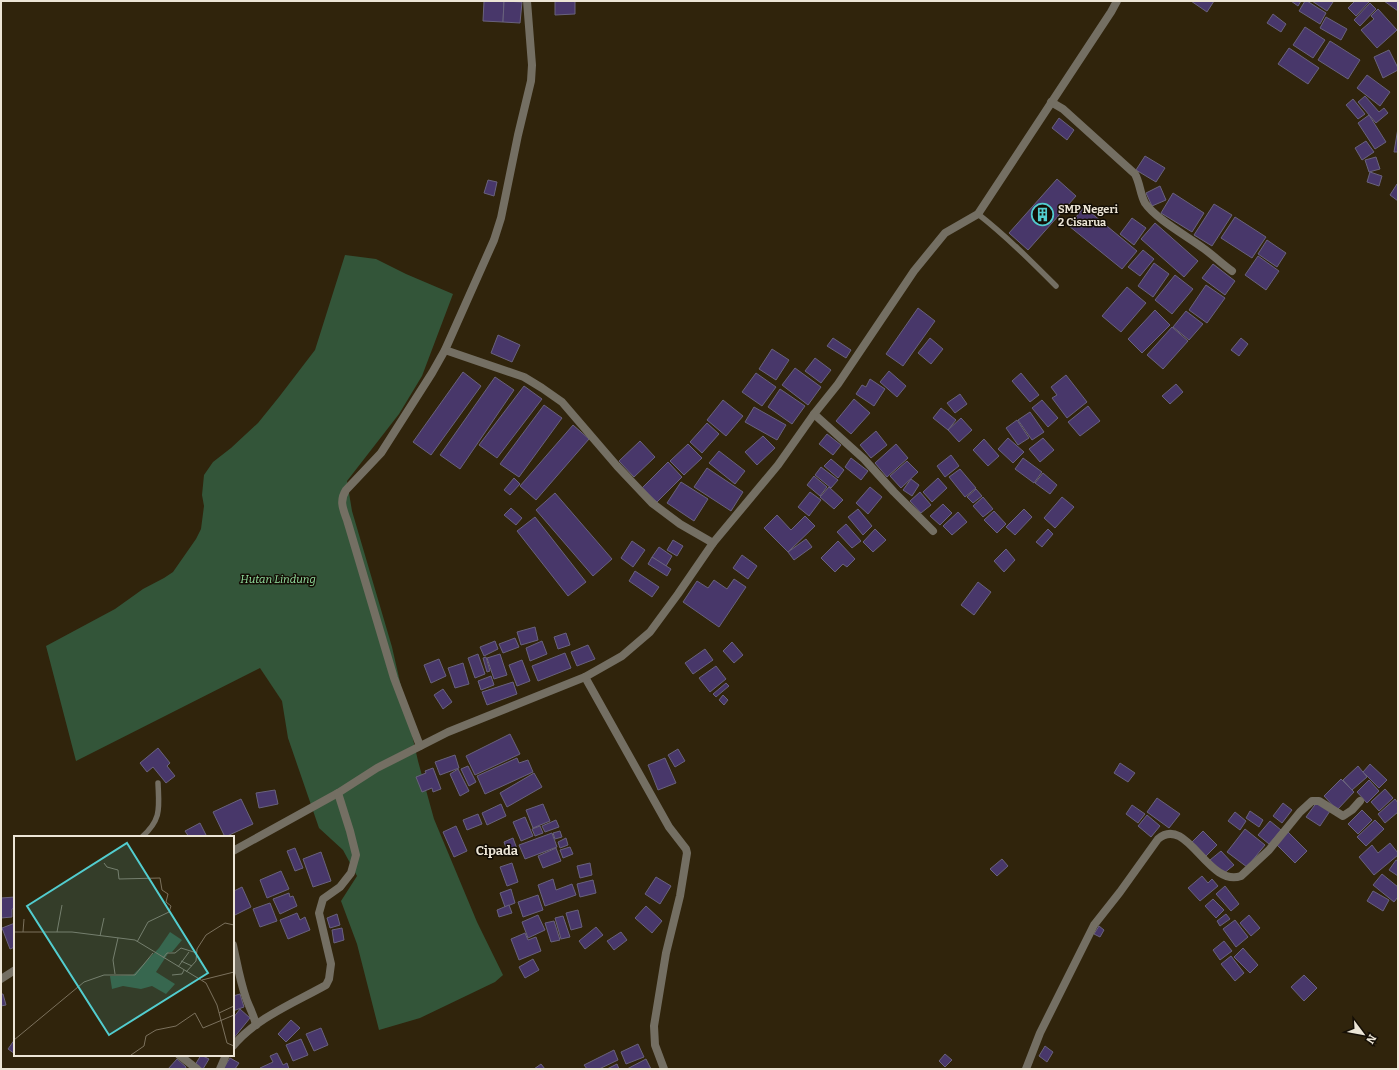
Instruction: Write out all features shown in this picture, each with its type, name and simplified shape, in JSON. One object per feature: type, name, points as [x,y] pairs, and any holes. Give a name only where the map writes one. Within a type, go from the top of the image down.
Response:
[{"type":"street","points":[[420,746],[394,678],[342,501],[346,490],[381,454],[418,397],[445,350],[494,240],[501,218],[531,81],[532,59],[527,1]]},
{"type":"street","points":[[234,850],[338,793],[377,768],[420,746],[455,729],[585,677],[622,656],[650,632],[713,543],[778,465],[814,414],[838,384],[914,271],[945,233],[978,214],[1117,1]]},
{"type":"street","points":[[1051,102],[1063,110],[1134,174],[1140,184],[1143,199],[1150,208],[1169,224],[1205,249],[1232,272]]},
{"type":"street","points":[[445,350],[524,378],[562,402],[617,466],[652,503],[680,524],[713,543]]},
{"type":"street","points":[[814,414],[864,458],[894,492],[933,531]]},
{"type":"street","points":[[585,677],[669,828],[686,849],[687,853],[680,896],[666,953],[654,1026],[655,1046],[664,1069]]},
{"type":"street","points":[[234,1045],[256,1024],[326,985],[328,981],[331,964],[318,913],[323,899],[340,887],[351,873],[356,855],[338,793]]},
{"type":"street","points":[[1026,1069],[1040,1033],[1094,925],[1162,835],[1171,833],[1176,834],[1216,870],[1230,878],[1237,878],[1269,850],[1300,812],[1312,801],[1319,801],[1344,816],[1360,801]]},
{"type":"street","points":[[234,949],[248,1005],[255,1017],[256,1024]]},
{"type":"street","points":[[1,979],[14,971]]},
{"type":"street","points":[[180,1056],[197,1069]]},
{"type":"street","points":[[220,1069],[225,1056]]},
{"type":"lane","points":[[978,214],[1029,259],[1056,286]]},
{"type":"lane","points":[[143,836],[152,826],[160,812],[158,783]]},
{"type":"green space","name":"Hutan Lindung","points":[[345,255],[376,259],[406,274],[453,294],[422,376],[399,414],[347,481],[352,511],[392,647],[418,761],[434,819],[477,922],[503,975],[495,982],[420,1018],[379,1030],[357,944],[341,901],[357,876],[343,850],[319,828],[288,738],[282,701],[260,668],[76,761],[46,646],[115,609],[143,589],[173,572],[196,539],[201,529],[204,506],[202,495],[204,475],[213,462],[231,448],[258,423],[315,350]]},
{"type":"building","points":[[484,1],[504,1],[503,22],[483,21]]},
{"type":"building","points":[[504,1],[522,2],[520,23],[503,22]]},
{"type":"building","points":[[555,1],[575,1],[575,14],[555,15]]},
{"type":"building","points":[[1191,1],[1214,1],[1207,12]]},
{"type":"building","points":[[1291,1],[1301,1],[1298,6]]},
{"type":"building","points":[[1305,1],[1326,13],[1320,24],[1299,11]]},
{"type":"building","points":[[1312,1],[1331,1],[1333,2],[1327,11]]},
{"type":"building","points":[[1355,1],[1370,1],[1356,16],[1348,8]]},
{"type":"building","points":[[1384,1],[1398,1],[1398,11]]},
{"type":"building","points":[[1370,3],[1376,9],[1360,26],[1354,20]]},
{"type":"building","points":[[1378,9],[1397,30],[1377,48],[1361,30],[1374,19],[1371,16]]},
{"type":"building","points":[[1273,14],[1286,24],[1281,32],[1267,23]]},
{"type":"building","points":[[1326,17],[1347,29],[1341,40],[1320,28]]},
{"type":"building","points":[[1305,27],[1325,40],[1313,58],[1293,45]]},
{"type":"building","points":[[1330,41],[1360,60],[1348,79],[1318,60]]},
{"type":"building","points":[[1289,48],[1319,68],[1308,84],[1278,64]]},
{"type":"building","points":[[1389,50],[1398,70],[1383,78],[1374,57]]},
{"type":"building","points":[[1367,75],[1390,92],[1380,106],[1357,88]]},
{"type":"building","points":[[1365,96],[1379,112],[1384,108],[1388,113],[1376,123],[1358,102]]},
{"type":"building","points":[[1353,99],[1365,114],[1358,119],[1346,105]]},
{"type":"building","points":[[1369,115],[1386,142],[1375,149],[1358,123]]},
{"type":"building","points":[[1059,118],[1074,130],[1067,140],[1052,128]]},
{"type":"building","points":[[1398,128],[1398,152],[1394,152]]},
{"type":"building","points":[[1366,141],[1374,152],[1362,160],[1355,148]]},
{"type":"building","points":[[1145,156],[1165,168],[1156,182],[1136,170]]},
{"type":"building","points":[[1376,157],[1380,169],[1369,172],[1365,160]]},
{"type":"building","points":[[1370,172],[1382,176],[1379,186],[1367,182]]},
{"type":"building","name":"SMP Negeri 2 Cisarua","points":[[1057,179],[1076,196],[1028,250],[1009,233]]},
{"type":"building","points":[[488,180],[497,182],[494,196],[484,193]]},
{"type":"building","points":[[1398,184],[1398,201],[1390,195]]},
{"type":"building","points":[[1160,186],[1166,200],[1152,206],[1146,193]]},
{"type":"building","points":[[1173,193],[1204,213],[1192,232],[1161,213]]},
{"type":"building","points":[[1214,204],[1232,215],[1212,246],[1194,235]]},
{"type":"building","points":[[1084,207],[1137,251],[1122,269],[1069,226]]},
{"type":"building","points":[[1235,217],[1266,237],[1252,258],[1221,238]]},
{"type":"building","points":[[1132,218],[1146,228],[1134,245],[1120,234]]},
{"type":"building","points":[[1155,223],[1198,261],[1184,277],[1141,239]]},
{"type":"building","points":[[1267,240],[1286,253],[1277,267],[1258,254]]},
{"type":"building","points":[[1143,250],[1154,259],[1140,276],[1128,267]]},
{"type":"building","points":[[1258,256],[1279,271],[1266,290],[1245,275]]},
{"type":"building","points":[[1154,263],[1169,274],[1153,297],[1138,286]]},
{"type":"building","points":[[1213,264],[1235,281],[1225,295],[1202,278]]},
{"type":"building","points":[[1175,275],[1193,289],[1172,314],[1155,300]]},
{"type":"building","points":[[1206,285],[1225,298],[1207,323],[1189,310]]},
{"type":"building","points":[[1127,287],[1146,303],[1121,332],[1102,316]]},
{"type":"building","points":[[918,308],[935,321],[903,366],[886,354]]},
{"type":"building","points":[[1155,310],[1170,325],[1142,353],[1128,339]]},
{"type":"building","points":[[1186,311],[1203,324],[1189,340],[1173,327]]},
{"type":"building","points":[[1172,327],[1188,341],[1163,369],[1147,355]]},
{"type":"building","points":[[498,335],[520,345],[512,362],[491,353]]},
{"type":"building","points":[[833,338],[851,350],[846,358],[827,346]]},
{"type":"building","points":[[930,338],[943,349],[931,364],[918,353]]},
{"type":"building","points":[[1241,338],[1248,344],[1239,356],[1231,350]]},
{"type":"building","points":[[772,349],[789,360],[776,380],[759,369]]},
{"type":"building","points":[[815,358],[831,370],[821,383],[805,371]]},
{"type":"building","points":[[795,368],[821,387],[808,405],[782,385]]},
{"type":"building","points":[[889,371],[906,386],[897,397],[880,382]]},
{"type":"building","points":[[463,372],[481,386],[431,455],[413,442]]},
{"type":"building","points":[[756,373],[776,387],[762,406],[742,392]]},
{"type":"building","points":[[1021,373],[1039,395],[1030,402],[1012,381]]},
{"type":"building","points":[[1066,375],[1087,402],[1067,418],[1052,398],[1057,395],[1051,387]]},
{"type":"building","points":[[495,377],[514,390],[460,469],[440,455]]},
{"type":"building","points":[[870,379],[885,389],[874,406],[856,394],[862,385],[866,387]]},
{"type":"building","points":[[1176,384],[1183,392],[1170,404],[1162,396]]},
{"type":"building","points":[[524,386],[542,399],[497,458],[479,445]]},
{"type":"building","points":[[780,389],[805,406],[792,424],[768,407]]},
{"type":"building","points":[[960,394],[967,404],[955,413],[947,403]]},
{"type":"building","points":[[854,399],[870,413],[851,434],[836,421]]},
{"type":"building","points":[[723,400],[743,416],[726,436],[707,420]]},
{"type":"building","points":[[1042,400],[1058,418],[1048,427],[1032,408]]},
{"type":"building","points":[[544,405],[562,418],[519,477],[500,464]]},
{"type":"building","points":[[1088,406],[1100,421],[1080,436],[1068,422]]},
{"type":"building","points":[[754,407],[786,425],[777,440],[745,422]]},
{"type":"building","points":[[941,408],[956,420],[948,430],[933,418]]},
{"type":"building","points":[[1030,412],[1044,432],[1032,440],[1018,420]]},
{"type":"building","points":[[961,418],[972,430],[959,442],[948,430]]},
{"type":"building","points":[[1017,420],[1029,438],[1018,445],[1006,428]]},
{"type":"building","points":[[707,423],[719,434],[702,453],[690,442]]},
{"type":"building","points":[[573,425],[589,439],[536,500],[520,486]]},
{"type":"building","points":[[876,431],[887,445],[871,458],[860,445]]},
{"type":"building","points":[[827,434],[841,445],[833,455],[819,444]]},
{"type":"building","points":[[763,436],[775,448],[757,465],[745,452]]},
{"type":"building","points":[[1008,438],[1024,452],[1013,463],[998,449]]},
{"type":"building","points":[[1043,438],[1054,450],[1040,462],[1029,449]]},
{"type":"building","points":[[984,439],[999,456],[988,466],[973,450]]},
{"type":"building","points":[[640,441],[655,457],[634,477],[619,461]]},
{"type":"building","points":[[688,444],[702,458],[684,475],[670,461]]},
{"type":"building","points":[[896,444],[908,458],[887,477],[875,463]]},
{"type":"building","points":[[719,451],[745,471],[735,484],[709,463]]},
{"type":"building","points":[[951,455],[959,466],[945,477],[937,466]]},
{"type":"building","points":[[851,458],[868,471],[861,480],[845,467]]},
{"type":"building","points":[[1023,458],[1042,472],[1034,483],[1015,469]]},
{"type":"building","points":[[831,459],[844,470],[838,478],[824,466]]},
{"type":"building","points":[[907,461],[918,472],[901,488],[890,476]]},
{"type":"building","points":[[668,462],[682,477],[657,502],[642,488]]},
{"type":"building","points":[[821,467],[838,480],[831,488],[815,475]]},
{"type":"building","points":[[707,468],[743,492],[731,511],[694,487]]},
{"type":"building","points":[[960,469],[976,488],[965,497],[949,477]]},
{"type":"building","points":[[1043,473],[1057,485],[1050,494],[1035,483]]},
{"type":"building","points":[[814,476],[827,487],[820,496],[807,485]]},
{"type":"building","points":[[514,478],[520,484],[510,495],[504,490]]},
{"type":"building","points":[[938,478],[947,488],[932,502],[923,492]]},
{"type":"building","points":[[911,479],[919,485],[912,496],[903,490]]},
{"type":"building","points":[[681,482],[708,499],[694,521],[667,503]]},
{"type":"building","points":[[829,487],[843,500],[834,509],[820,497]]},
{"type":"building","points":[[870,487],[882,497],[868,514],[856,503]]},
{"type":"building","points":[[976,489],[982,496],[973,503],[967,497]]},
{"type":"building","points":[[810,492],[821,500],[809,516],[798,507]]},
{"type":"building","points":[[920,492],[931,505],[921,513],[910,501]]},
{"type":"building","points":[[555,493],[612,559],[593,576],[536,510]]},
{"type":"building","points":[[983,497],[993,509],[983,517],[973,506]]},
{"type":"building","points":[[1062,497],[1074,507],[1055,528],[1044,518]]},
{"type":"building","points":[[943,504],[952,513],[940,525],[930,516]]},
{"type":"building","points":[[511,508],[522,518],[516,525],[504,515]]},
{"type":"building","points":[[858,509],[872,526],[863,535],[848,517]]},
{"type":"building","points":[[1024,509],[1032,517],[1015,535],[1006,527]]},
{"type":"building","points":[[994,511],[1006,524],[997,533],[984,520]]},
{"type":"building","points":[[958,512],[967,522],[952,535],[943,526]]},
{"type":"building","points":[[777,515],[791,530],[805,516],[815,526],[788,552],[764,528]]},
{"type":"building","points":[[535,517],[586,582],[568,596],[517,531]]},
{"type":"building","points":[[846,524],[861,541],[852,548],[837,532]]},
{"type":"building","points":[[875,529],[886,540],[873,552],[863,542]]},
{"type":"building","points":[[1048,529],[1053,534],[1042,547],[1036,542]]},
{"type":"building","points":[[806,539],[812,547],[794,560],[788,552]]},
{"type":"building","points":[[673,540],[683,546],[677,556],[667,550]]},
{"type":"building","points":[[632,541],[645,550],[633,567],[621,558]]},
{"type":"building","points":[[838,541],[855,559],[847,567],[843,564],[835,572],[821,558]]},
{"type":"building","points":[[659,547],[672,556],[666,566],[652,557]]},
{"type":"building","points":[[1006,549],[1015,560],[1004,572],[994,561]]},
{"type":"building","points":[[742,555],[757,566],[748,579],[733,568]]},
{"type":"building","points":[[652,557],[671,569],[667,576],[648,564]]},
{"type":"building","points":[[635,571],[659,587],[652,597],[629,581]]},
{"type":"building","points":[[734,579],[746,587],[719,627],[683,602],[697,581],[708,588],[714,580],[727,589]]},
{"type":"building","points":[[978,582],[991,592],[974,615],[961,605]]},
{"type":"building","points":[[535,627],[538,640],[521,645],[517,632]]},
{"type":"building","points":[[566,633],[570,645],[558,649],[554,637]]},
{"type":"building","points":[[515,638],[519,647],[503,653],[499,644]]},
{"type":"building","points":[[495,641],[498,649],[484,656],[480,647]]},
{"type":"building","points":[[542,641],[547,654],[530,661],[526,648]]},
{"type":"building","points":[[732,642],[743,655],[734,663],[723,651]]},
{"type":"building","points":[[588,645],[595,659],[577,666],[571,652]]},
{"type":"building","points":[[705,649],[713,660],[693,674],[685,663]]},
{"type":"building","points":[[565,653],[571,668],[538,681],[532,666]]},
{"type":"building","points":[[478,654],[485,674],[475,678],[468,658]]},
{"type":"building","points":[[500,654],[507,675],[494,679],[487,658]]},
{"type":"building","points":[[486,657],[490,671],[487,672],[483,658]]},
{"type":"building","points":[[439,659],[446,676],[431,683],[424,665]]},
{"type":"building","points":[[522,660],[530,681],[517,686],[509,665]]},
{"type":"building","points":[[463,663],[469,684],[455,688],[448,668]]},
{"type":"building","points":[[716,666],[726,679],[710,692],[699,678]]},
{"type":"building","points":[[491,676],[494,685],[481,690],[478,681]]},
{"type":"building","points":[[513,682],[517,694],[487,705],[482,692]]},
{"type":"building","points":[[726,683],[729,686],[716,697],[713,694]]},
{"type":"building","points":[[443,689],[452,702],[443,709],[434,695]]},
{"type":"building","points":[[723,695],[728,700],[724,705],[719,700]]},
{"type":"building","points":[[510,734],[520,754],[475,775],[466,756]]},
{"type":"building","points":[[158,748],[170,763],[167,766],[175,776],[166,783],[153,767],[147,772],[140,763]]},
{"type":"building","points":[[678,749],[685,761],[675,767],[668,755]]},
{"type":"building","points":[[455,755],[459,768],[440,775],[435,762]]},
{"type":"building","points":[[517,758],[519,763],[528,760],[533,772],[485,794],[477,776]]},
{"type":"building","points":[[665,758],[676,783],[658,790],[648,765]]},
{"type":"building","points":[[1120,763],[1135,773],[1128,782],[1114,773]]},
{"type":"building","points":[[1370,764],[1387,780],[1379,788],[1363,772]]},
{"type":"building","points":[[468,766],[476,782],[469,786],[461,769]]},
{"type":"building","points":[[1358,766],[1367,777],[1352,790],[1343,780]]},
{"type":"building","points":[[433,768],[441,789],[433,792],[432,788],[422,792],[416,777]]},
{"type":"building","points":[[458,769],[469,791],[460,796],[450,774]]},
{"type":"building","points":[[534,773],[542,787],[507,807],[500,793]]},
{"type":"building","points":[[1341,779],[1354,792],[1337,810],[1324,796]]},
{"type":"building","points":[[1369,780],[1379,791],[1367,803],[1357,792]]},
{"type":"building","points":[[1385,789],[1393,798],[1379,811],[1371,802]]},
{"type":"building","points":[[275,790],[278,804],[259,808],[256,793]]},
{"type":"building","points":[[1157,798],[1180,814],[1169,828],[1147,812]]},
{"type":"building","points":[[241,799],[253,824],[225,836],[213,812]]},
{"type":"building","points":[[1395,799],[1398,803],[1398,812],[1385,823],[1378,814]]},
{"type":"building","points":[[1317,802],[1330,811],[1320,826],[1306,817]]},
{"type":"building","points":[[1283,803],[1292,810],[1282,823],[1273,816]]},
{"type":"building","points":[[501,804],[506,816],[487,825],[482,813]]},
{"type":"building","points":[[543,804],[550,821],[533,828],[526,810]]},
{"type":"building","points":[[1132,805],[1145,814],[1138,823],[1126,814]]},
{"type":"building","points":[[1362,810],[1372,820],[1358,834],[1348,824]]},
{"type":"building","points":[[1250,811],[1263,820],[1259,827],[1246,818]]},
{"type":"building","points":[[1235,812],[1246,821],[1240,830],[1228,821]]},
{"type":"building","points":[[478,814],[482,824],[467,830],[463,820]]},
{"type":"building","points":[[1147,815],[1160,826],[1151,837],[1138,826]]},
{"type":"building","points":[[525,817],[533,836],[521,841],[513,822]]},
{"type":"building","points":[[556,820],[559,827],[545,832],[542,826]]},
{"type":"building","points":[[1375,820],[1384,829],[1366,846],[1357,837]]},
{"type":"building","points":[[1270,821],[1281,830],[1269,844],[1258,835]]},
{"type":"building","points":[[200,823],[206,836],[188,836],[185,831]]},
{"type":"building","points":[[456,826],[467,851],[454,857],[443,832]]},
{"type":"building","points":[[540,826],[543,833],[535,836],[532,829]]},
{"type":"building","points":[[1245,829],[1265,845],[1247,867],[1227,852]]},
{"type":"building","points":[[560,831],[562,837],[555,839],[553,833]]},
{"type":"building","points":[[1203,831],[1217,845],[1206,856],[1192,842]]},
{"type":"building","points":[[1288,832],[1307,851],[1295,863],[1276,844]]},
{"type":"building","points":[[552,833],[557,847],[525,859],[519,845]]},
{"type":"building","points":[[513,838],[517,849],[508,853],[504,842]]},
{"type":"building","points":[[566,838],[568,845],[560,848],[558,842]]},
{"type":"building","points":[[1390,843],[1398,855],[1374,875],[1359,857],[1372,845],[1378,853]]},
{"type":"building","points":[[570,847],[573,854],[563,858],[560,850]]},
{"type":"building","points":[[295,848],[303,868],[295,871],[287,851]]},
{"type":"building","points":[[556,848],[561,861],[543,868],[538,856]]},
{"type":"building","points":[[1221,851],[1234,865],[1223,874],[1210,860]]},
{"type":"building","points":[[321,852],[331,881],[313,887],[303,859]]},
{"type":"building","points":[[1002,859],[1008,866],[997,876],[990,869]]},
{"type":"building","points":[[1396,860],[1398,861],[1398,876],[1389,870]]},
{"type":"building","points":[[512,863],[518,882],[507,886],[500,867]]},
{"type":"building","points":[[590,863],[592,875],[580,878],[577,866]]},
{"type":"building","points":[[281,871],[289,889],[267,898],[260,880]]},
{"type":"building","points":[[1382,874],[1398,887],[1398,897],[1394,902],[1373,885]]},
{"type":"building","points":[[1202,876],[1208,883],[1212,879],[1218,886],[1200,901],[1188,888]]},
{"type":"building","points":[[656,877],[671,886],[660,904],[645,894]]},
{"type":"building","points":[[553,879],[556,890],[572,884],[576,895],[545,906],[538,885]]},
{"type":"building","points":[[593,880],[596,893],[580,897],[577,884]]},
{"type":"building","points":[[1225,886],[1239,904],[1231,911],[1216,894]]},
{"type":"building","points":[[242,887],[251,907],[234,916],[234,891]]},
{"type":"building","points":[[511,889],[515,903],[505,907],[500,893]]},
{"type":"building","points":[[1373,891],[1389,900],[1383,911],[1367,901]]},
{"type":"building","points":[[289,893],[290,897],[293,896],[297,906],[280,914],[273,899]]},
{"type":"building","points":[[538,895],[543,910],[523,917],[518,902]]},
{"type":"building","points":[[14,897],[12,917],[1,918],[1,898]]},
{"type":"building","points":[[1213,899],[1224,910],[1216,918],[1205,906]]},
{"type":"building","points":[[270,903],[277,921],[260,927],[253,909]]},
{"type":"building","points":[[509,905],[512,913],[499,917],[497,910]]},
{"type":"building","points":[[646,906],[662,921],[652,933],[635,918]]},
{"type":"building","points":[[578,910],[582,927],[571,930],[566,913]]},
{"type":"building","points":[[297,913],[300,920],[305,917],[310,930],[288,939],[280,920]]},
{"type":"building","points":[[337,914],[340,925],[330,928],[327,918]]},
{"type":"building","points":[[1226,914],[1230,919],[1220,926],[1217,921]]},
{"type":"building","points":[[538,915],[545,930],[528,938],[522,922]]},
{"type":"building","points":[[1249,915],[1260,928],[1251,936],[1240,923]]},
{"type":"building","points":[[563,916],[570,937],[561,939],[555,918]]},
{"type":"building","points":[[1235,920],[1248,937],[1236,947],[1223,929]]},
{"type":"building","points":[[554,921],[560,940],[551,942],[545,923]]},
{"type":"building","points":[[14,923],[14,947],[10,949],[2,928]]},
{"type":"building","points":[[1099,926],[1104,930],[1100,937],[1094,934]]},
{"type":"building","points":[[596,927],[603,935],[585,949],[579,941]]},
{"type":"building","points":[[342,928],[344,940],[334,943],[332,930]]},
{"type":"building","points":[[621,932],[627,940],[614,950],[607,941]]},
{"type":"building","points":[[525,933],[528,940],[536,937],[541,951],[519,960],[511,939]]},
{"type":"building","points":[[1224,941],[1232,951],[1220,960],[1213,950]]},
{"type":"building","points":[[1243,948],[1258,965],[1250,973],[1234,957]]},
{"type":"building","points":[[1231,956],[1244,973],[1235,981],[1221,964]]},
{"type":"building","points":[[533,959],[539,970],[525,978],[519,967]]},
{"type":"building","points":[[1304,975],[1317,988],[1304,1001],[1291,987]]},
{"type":"building","points":[[1,994],[3,994],[6,1005],[1,1006]]},
{"type":"building","points":[[240,994],[244,1007],[234,1011],[234,996]]},
{"type":"building","points":[[240,1009],[250,1018],[234,1038],[234,1017]]},
{"type":"building","points":[[291,1020],[300,1028],[286,1042],[278,1034]]},
{"type":"building","points":[[321,1028],[328,1045],[314,1051],[306,1034]]},
{"type":"building","points":[[301,1039],[308,1055],[293,1061],[286,1045]]},
{"type":"building","points":[[14,1040],[14,1053],[8,1049]]},
{"type":"building","points":[[638,1044],[644,1057],[626,1064],[621,1052]]},
{"type":"building","points":[[1045,1046],[1053,1052],[1047,1062],[1039,1056]]},
{"type":"building","points":[[614,1050],[618,1060],[599,1069],[587,1069],[584,1065]]},
{"type":"building","points":[[277,1053],[283,1065],[287,1063],[289,1069],[260,1069],[273,1062],[270,1056]]},
{"type":"building","points":[[945,1054],[952,1060],[945,1067],[939,1061]]},
{"type":"building","points":[[200,1056],[209,1059],[203,1069],[195,1065]]},
{"type":"building","points":[[230,1058],[239,1063],[235,1069],[223,1069]]},
{"type":"building","points":[[177,1059],[186,1067],[185,1069],[168,1069]]},
{"type":"building","points":[[646,1059],[651,1069],[627,1069]]},
{"type":"building","points":[[541,1064],[545,1069],[534,1069]]},
{"type":"building","points":[[617,1064],[619,1069],[607,1069]]},
{"type":"place","name":"SMP Negeri 2 Cisarua","points":[[1042,215]]},
{"type":"district","name":"Cipada","points":[[497,850]]}]
